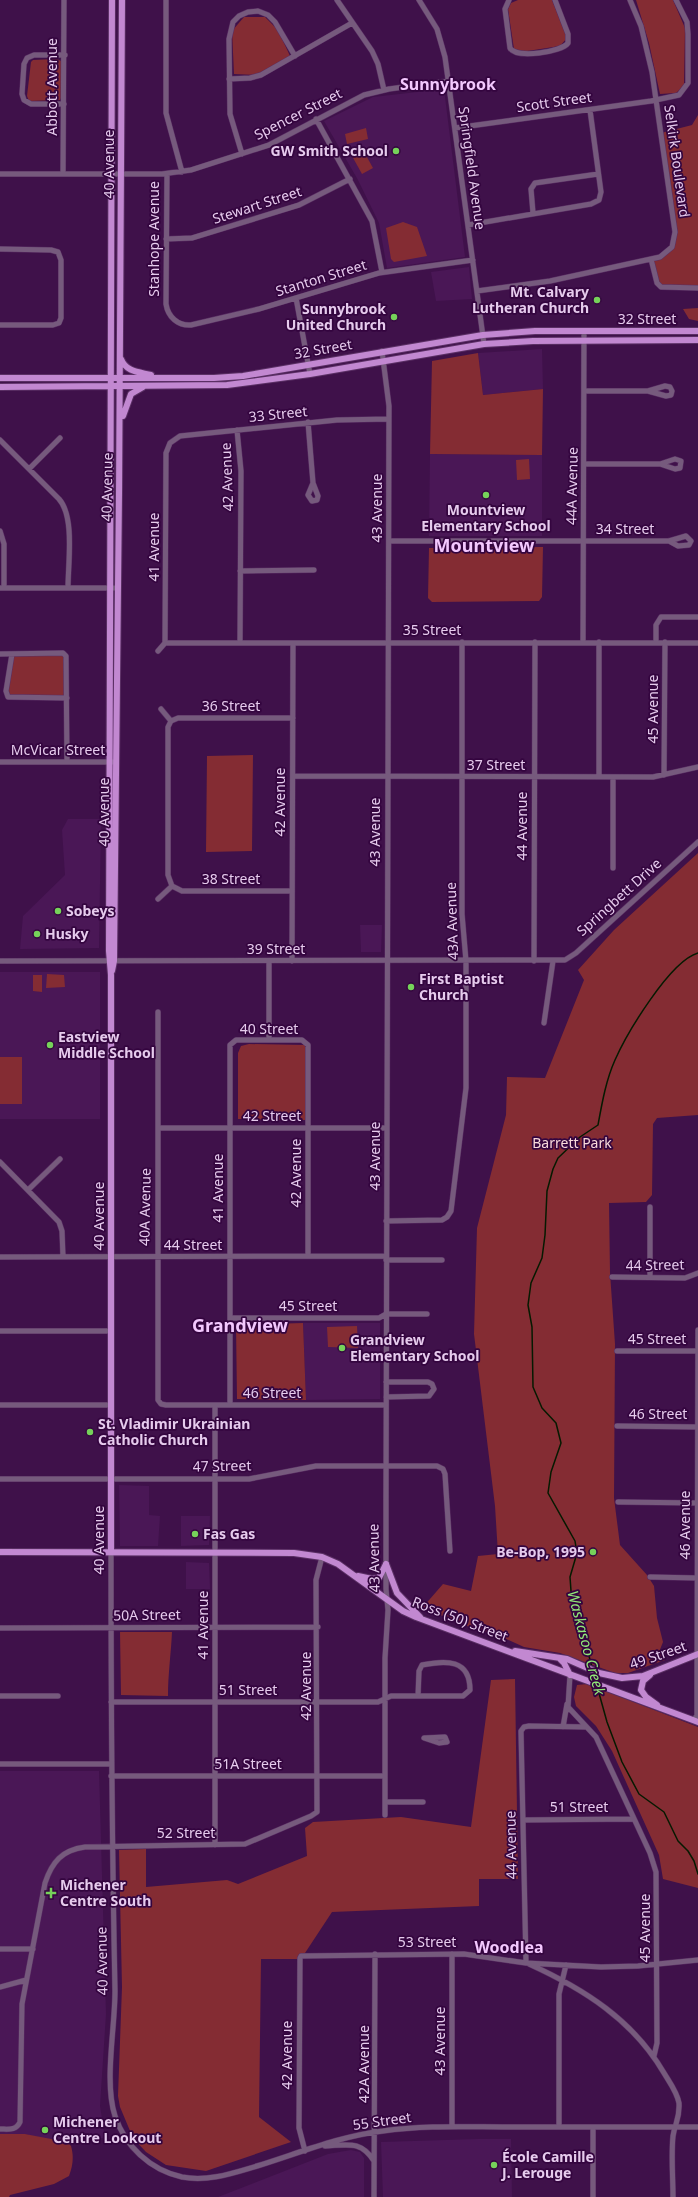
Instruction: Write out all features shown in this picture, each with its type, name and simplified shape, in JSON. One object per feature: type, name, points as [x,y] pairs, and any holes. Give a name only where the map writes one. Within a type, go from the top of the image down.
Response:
[{"type":"main road","name":"40 Avenue","points":[[111,1552],[114,588],[111,387],[112,0]]},
{"type":"main road","name":"40 Avenue","points":[[114,588],[121,427],[122,0]]},
{"type":"main road","name":"32 Street","points":[[0,378],[214,378],[483,335],[535,331],[698,331]]},
{"type":"main road","name":"32 Street","points":[[0,387],[144,387],[227,385],[310,374],[484,344],[698,340]]},
{"type":"main road","points":[[121,356],[124,364],[129,369],[163,378]]},
{"type":"main road","points":[[121,427],[131,394],[144,387]]},
{"type":"main road","name":"Ross (50) Street","points":[[0,1552],[300,1553],[322,1557],[338,1564],[355,1575],[403,1611],[423,1620],[509,1650],[570,1675],[696,1721]]},
{"type":"main road","points":[[355,1575],[368,1579],[376,1579],[382,1575],[386,1564]]},
{"type":"main road","points":[[386,1564],[398,1595],[423,1620]]},
{"type":"main road","name":"49 Street","points":[[509,1650],[567,1659],[599,1673],[627,1678],[638,1677],[656,1671],[698,1654]]},
{"type":"main road","points":[[553,1656],[563,1661],[570,1675],[573,1671],[584,1666]]},
{"type":"main road","points":[[656,1671],[643,1681],[641,1690],[646,1697],[665,1710]]},
{"type":"street","name":"Abbott Avenue","points":[[64,0],[64,174]]},
{"type":"street","points":[[166,0],[166,113],[182,172]]},
{"type":"street","points":[[336,0],[375,58],[384,90]]},
{"type":"street","name":"Springfield Avenue","points":[[419,0],[428,12],[439,35],[445,57],[484,344]]},
{"type":"street","points":[[509,0],[505,9],[510,48],[514,52],[521,54],[559,49],[568,43],[568,34],[555,0]]},
{"type":"street","name":"Selkirk Boulevard","points":[[477,291],[550,281],[651,259],[668,251],[675,236],[657,100],[641,26],[630,0]]},
{"type":"street","name":"Scott Street","points":[[455,128],[590,110],[657,100],[679,95],[688,83],[688,30],[676,0]]},
{"type":"street","points":[[242,154],[230,114],[230,30],[236,19],[243,14],[258,11],[268,15],[295,56]]},
{"type":"street","points":[[229,79],[247,79],[258,76],[352,23]]},
{"type":"street","points":[[64,55],[29,56],[25,62],[22,94],[24,100],[29,103],[64,104]]},
{"type":"street","name":"Spencer Street","points":[[0,174],[167,174],[182,172],[242,154],[269,144],[357,97],[384,90],[448,80]]},
{"type":"street","points":[[468,224],[596,202],[601,195],[590,110]]},
{"type":"street","points":[[316,119],[372,221],[382,272]]},
{"type":"street","name":"Stanhope Avenue","points":[[167,174],[166,304],[170,315],[179,323]]},
{"type":"street","points":[[533,213],[531,189],[535,184],[598,174]]},
{"type":"street","name":"Stewart Street","points":[[166,239],[192,238],[299,205],[350,179]]},
{"type":"street","points":[[0,249],[51,250],[58,252],[61,260],[61,318],[59,323],[53,325],[0,325]]},
{"type":"street","points":[[651,259],[657,283],[661,287],[698,288]]},
{"type":"street","name":"Stanton Street","points":[[179,323],[191,325],[256,310],[382,272],[473,260]]},
{"type":"street","points":[[296,298],[310,374]]},
{"type":"street","name":"44A Avenue","points":[[583,642],[584,331]]},
{"type":"street","name":"43 Avenue","points":[[382,351],[388,392],[389,419],[386,1221],[387,1600],[385,1815]]},
{"type":"street","points":[[584,391],[648,391]]},
{"type":"street","name":"33 Street","points":[[172,441],[180,436],[308,422],[352,419],[389,419]]},
{"type":"street","points":[[308,422],[314,483]]},
{"type":"street","name":"42 Avenue","points":[[237,430],[241,472],[240,643]]},
{"type":"street","points":[[29,469],[60,438]]},
{"type":"street","points":[[0,440],[59,499],[67,512],[68,588]]},
{"type":"street","name":"41 Avenue","points":[[165,643],[166,453],[172,441]]},
{"type":"street","points":[[584,464],[660,464]]},
{"type":"street","points":[[0,532],[4,544],[2,588],[114,588]]},
{"type":"street","name":"34 Street","points":[[389,542],[669,541]]},
{"type":"street","points":[[240,571],[314,570]]},
{"type":"street","points":[[656,642],[656,625],[661,617],[698,616]]},
{"type":"street","name":"43A Avenue","points":[[386,1221],[444,1220],[451,1211],[466,1090],[466,961],[462,914],[462,642]]},
{"type":"street","name":"44 Avenue","points":[[534,961],[535,642]]},
{"type":"street","points":[[599,777],[600,642]]},
{"type":"street","name":"45 Avenue","points":[[664,775],[665,642]]},
{"type":"street","points":[[158,651],[165,643]]},
{"type":"street","name":"35 Street","points":[[165,643],[698,643]]},
{"type":"street","name":"42 Avenue","points":[[292,961],[293,643]]},
{"type":"street","points":[[0,654],[65,654],[68,660],[67,762]]},
{"type":"street","points":[[12,654],[6,691],[8,697],[67,698]]},
{"type":"street","points":[[158,899],[172,886],[168,875],[168,727],[171,721],[161,709]]},
{"type":"street","name":"36 Street","points":[[171,721],[178,718],[293,718]]},
{"type":"street","name":"McVicar Street","points":[[0,762],[113,762]]},
{"type":"street","name":"37 Street","points":[[293,776],[613,777],[664,775],[698,767]]},
{"type":"street","points":[[613,777],[613,868]]},
{"type":"street","name":"Springbett Drive","points":[[553,961],[571,957],[698,842]]},
{"type":"street","name":"38 Street","points":[[172,886],[182,891],[292,891]]},
{"type":"street","name":"39 Street","points":[[0,961],[553,961]]},
{"type":"street","points":[[269,961],[269,1039]]},
{"type":"street","points":[[544,1023],[553,961]]},
{"type":"street","name":"40A Avenue","points":[[158,1012],[157,1395],[159,1402]]},
{"type":"street","name":"40 Street","points":[[232,1043],[239,1039],[302,1040],[306,1042]]},
{"type":"street","name":"42 Avenue","points":[[306,1042],[309,1048],[308,1256]]},
{"type":"street","name":"41 Avenue","points":[[230,1405],[230,1050],[232,1043]]},
{"type":"street","name":"42 Street","points":[[158,1128],[387,1128]]},
{"type":"street","points":[[28,1190],[60,1159]]},
{"type":"street","points":[[0,1162],[61,1224],[62,1257]]},
{"type":"street","points":[[650,1207],[650,1277]]},
{"type":"street","name":"44 Street","points":[[0,1256],[308,1256],[442,1260]]},
{"type":"street","name":"44 Street","points":[[612,1277],[685,1278],[698,1273]]},
{"type":"street","points":[[386,1314],[427,1314]]},
{"type":"street","name":"45 Street","points":[[230,1318],[379,1318],[386,1314]]},
{"type":"street","name":"46 Avenue","points":[[696,1721],[698,1654],[698,1330]]},
{"type":"street","points":[[0,1331],[111,1331]]},
{"type":"street","name":"45 Street","points":[[617,1351],[698,1351]]},
{"type":"street","points":[[386,1382],[428,1382],[432,1384],[434,1389],[432,1395],[428,1397],[386,1397]]},
{"type":"street","name":"46 Street","points":[[159,1402],[163,1405],[386,1405]]},
{"type":"street","points":[[0,1405],[111,1405]]},
{"type":"street","name":"41 Avenue","points":[[215,1405],[215,1845]]},
{"type":"street","name":"46 Street","points":[[617,1426],[698,1427]]},
{"type":"street","name":"47 Street","points":[[0,1479],[253,1478],[316,1466],[437,1466],[443,1469],[446,1476],[450,1551]]},
{"type":"street","points":[[618,1502],[698,1503]]},
{"type":"street","name":"40 Avenue","points":[[111,1552],[111,1845],[115,1996],[110,2090],[112,2105]]},
{"type":"street","name":"42 Avenue","points":[[315,1814],[318,1808],[318,1627],[316,1580],[322,1557]]},
{"type":"street","points":[[650,1577],[698,1578]]},
{"type":"street","name":"50A Street","points":[[0,1628],[318,1627]]},
{"type":"street","name":"51 Street","points":[[111,1702],[378,1702],[391,1696],[418,1696],[466,1696],[470,1687],[467,1674],[460,1666],[453,1663],[422,1665],[419,1671],[418,1696]]},
{"type":"street","points":[[570,1675],[563,1727],[586,1727]]},
{"type":"street","points":[[0,1696],[58,1696]]},
{"type":"street","name":"45 Avenue","points":[[567,1704],[596,1737],[634,1819],[656,1872],[657,2046],[654,2056]]},
{"type":"street","name":"44 Avenue","points":[[526,1963],[521,1733],[524,1727],[563,1727]]},
{"type":"street","points":[[0,1764],[111,1764]]},
{"type":"street","name":"51A Street","points":[[111,1776],[385,1776]]},
{"type":"street","points":[[385,1802],[422,1802]]},
{"type":"street","name":"52 Street","points":[[32,1949],[46,1883],[55,1862],[63,1853],[76,1848],[111,1845],[246,1844],[315,1814]]},
{"type":"street","name":"51 Street","points":[[523,1820],[634,1819]]},
{"type":"street","points":[[0,1949],[32,1949],[22,2004],[20,2122],[16,2127],[0,2129]]},
{"type":"street","name":"53 Street","points":[[300,1958],[301,1956],[309,1954],[452,1954],[487,1956],[526,1963],[615,1967],[698,1960]]},
{"type":"street","name":"42A Avenue","points":[[374,2197],[376,1954]]},
{"type":"street","name":"43 Avenue","points":[[452,1954],[452,2127]]},
{"type":"street","name":"42 Avenue","points":[[300,1958],[299,2128],[305,2151]]},
{"type":"street","points":[[526,1963],[562,1979],[609,2010],[654,2056],[677,2096],[679,2117],[673,2134],[673,2197]]},
{"type":"street","points":[[559,2127],[559,1994],[566,1965]]},
{"type":"street","points":[[0,1987],[26,1980]]},
{"type":"street","name":"55 Street","points":[[112,2105],[122,2132],[142,2157],[160,2169],[183,2177],[197,2179],[222,2176],[318,2147],[375,2132],[404,2128],[698,2127]]},
{"type":"street","points":[[592,2197],[593,2127]]},
{"type":"street","points":[[318,2147],[358,2145],[367,2150],[375,2161]]},
{"type":"shaded area","name":"GW Smith School","points":[[444,89],[465,257],[387,268],[379,223],[358,180],[324,121],[373,97]]},
{"type":"shaded area","points":[[469,267],[472,299],[436,301],[431,272]]},
{"type":"shaded area","points":[[542,349],[543,389],[483,395],[478,353]]},
{"type":"shaded area","name":"Mountview Elementary School","points":[[430,454],[542,455],[542,536],[429,536]]},
{"type":"shaded area","points":[[68,819],[101,819],[99,948],[20,949],[23,916],[65,875],[62,830]]},
{"type":"shaded area","points":[[360,925],[382,925],[381,952],[361,952]]},
{"type":"shaded area","name":"Eastview Middle School","points":[[0,972],[100,972],[100,1119],[0,1119]]},
{"type":"shaded area","name":"Grandview Elementary School","points":[[303,1323],[380,1323],[380,1399],[306,1400]]},
{"type":"shaded area","points":[[119,1485],[149,1486],[149,1515],[160,1516],[158,1546],[120,1546]]},
{"type":"shaded area","points":[[181,1516],[210,1516],[209,1545],[181,1546]]},
{"type":"shaded area","points":[[186,1562],[209,1563],[210,1589],[186,1589]]},
{"type":"shaded area","name":"Michener Centre South","points":[[0,1771],[99,1771],[106,2014],[100,2106],[105,2138],[54,2141],[25,2134],[0,2134]]},
{"type":"shaded area","points":[[511,2139],[512,2197],[383,2197],[381,2142]]},
{"type":"shaded area","points":[[351,2150],[360,2152],[364,2158],[364,2197],[218,2197],[328,2154]]},
{"type":"green space","points":[[518,0],[552,0],[567,38],[560,46],[521,52],[514,49],[508,9],[511,3]]},
{"type":"green space","points":[[636,0],[673,0],[685,28],[684,86],[676,93],[660,94],[649,43]]},
{"type":"green space","points":[[244,17],[265,17],[278,30],[290,56],[256,75],[234,74],[232,31]]},
{"type":"green space","points":[[57,59],[61,61],[62,65],[62,96],[60,100],[29,101],[27,96],[31,62],[33,60]]},
{"type":"green space","points":[[698,115],[698,288],[659,286],[651,259],[660,257],[675,240],[661,133],[692,125]]},
{"type":"green space","points":[[366,128],[368,139],[347,144],[345,134]]},
{"type":"green space","points":[[363,150],[373,168],[362,174],[352,156]]},
{"type":"green space","points":[[403,222],[417,227],[427,256],[394,262],[391,259],[386,228]]},
{"type":"green space","points":[[698,308],[698,321],[689,319],[683,309]]},
{"type":"green space","points":[[478,353],[483,395],[543,389],[542,455],[430,454],[432,361]]},
{"type":"green space","points":[[529,459],[530,479],[517,480],[516,460]]},
{"type":"green space","points":[[543,547],[542,597],[539,601],[432,602],[428,598],[429,548]]},
{"type":"green space","points":[[12,654],[65,654],[67,698],[12,698],[6,691]]},
{"type":"green space","points":[[253,755],[252,851],[206,852],[207,756]]},
{"type":"green space","name":"Barrett Park","points":[[698,853],[698,1115],[657,1118],[653,1124],[652,1195],[646,1202],[609,1203],[610,1273],[615,1344],[614,1498],[620,1545],[647,1575],[654,1586],[657,1618],[663,1642],[659,1652],[665,1660],[628,1673],[615,1673],[560,1653],[524,1647],[504,1638],[458,1623],[423,1607],[443,1584],[471,1591],[478,1556],[498,1554],[495,1506],[474,1334],[477,1228],[506,1115],[507,1077],[545,1078],[584,980],[578,970],[614,930]]},
{"type":"green space","points":[[47,974],[64,975],[65,987],[46,988]]},
{"type":"green space","points":[[33,975],[42,975],[42,992],[33,991]]},
{"type":"green space","points":[[249,1044],[305,1045],[305,1120],[238,1119],[238,1053],[241,1046]]},
{"type":"green space","points":[[0,1057],[22,1057],[22,1104],[0,1104]]},
{"type":"green space","points":[[303,1323],[306,1400],[237,1399],[236,1325]]},
{"type":"green space","points":[[357,1326],[358,1348],[328,1347],[327,1327]]},
{"type":"green space","points":[[120,1632],[172,1632],[168,1696],[121,1695]]},
{"type":"green space","points":[[515,1679],[518,1879],[479,1879],[479,1906],[332,1912],[300,1959],[261,1959],[259,2117],[291,2142],[206,2171],[166,2165],[146,2152],[133,2138],[120,2107],[118,2096],[122,1987],[119,1850],[146,1849],[146,1887],[227,1880],[238,1884],[307,1856],[305,1828],[313,1822],[401,1817],[471,1827],[491,1680]]},
{"type":"green space","points":[[587,1684],[698,1727],[698,1888],[663,1879],[659,1855],[612,1751],[596,1726],[576,1706],[574,1697],[577,1685]]},
{"type":"green space","points":[[0,2134],[25,2134],[67,2142],[71,2146],[73,2157],[69,2176],[54,2184],[10,2195],[9,2197],[0,2197]]},
{"type":"waterway","name":"Waskasoo Creek","points":[[592,1667],[571,1591],[570,1577],[577,1553],[575,1541],[548,1493],[551,1472],[561,1443],[556,1423],[542,1408],[533,1387],[532,1327],[528,1305],[531,1283],[542,1258],[545,1235],[547,1191],[553,1169],[558,1158],[580,1137],[598,1125],[609,1076],[615,1060],[629,1033],[650,999],[675,969],[687,959],[698,953]]},
{"type":"waterway","name":"Waskasoo Creek","points":[[593,1673],[596,1683]]},
{"type":"waterway","name":"Waskasoo Creek","points":[[597,1686],[607,1722],[622,1762],[639,1794],[664,1812],[678,1841],[688,1851],[694,1861],[698,1874]]},
{"type":"place","name":"GW Smith School","points":[[396,151]]},
{"type":"place","name":"Mt. Calvary Lutheran Church","points":[[597,300]]},
{"type":"place","name":"Sunnybrook United Church","points":[[394,317]]},
{"type":"place","name":"Mountview Elementary School","points":[[486,495]]},
{"type":"place","name":"Sobeys","points":[[58,911]]},
{"type":"place","name":"Husky","points":[[37,934]]},
{"type":"place","name":"First Baptist Church","points":[[411,987]]},
{"type":"place","name":"Eastview Middle School","points":[[50,1045]]},
{"type":"place","name":"Grandview Elementary School","points":[[342,1348]]},
{"type":"place","name":"St. Vladimir Ukrainian Catholic Church","points":[[90,1432]]},
{"type":"place","name":"Fas Gas","points":[[195,1534]]},
{"type":"place","name":"Be-Bop, 1995","points":[[593,1552]]},
{"type":"place","name":"Michener Centre South","points":[[51,1893]]},
{"type":"place","name":"Michener Centre Lookout","points":[[45,2130]]},
{"type":"place","name":"École Camille J. Lerouge","points":[[494,2165]]},
{"type":"district","name":"Sunnybrook","points":[[448,84]]},
{"type":"district","name":"Mountview","points":[[484,546]]},
{"type":"district","name":"Grandview","points":[[240,1326]]},
{"type":"district","name":"Woodlea","points":[[509,1947]]}]
